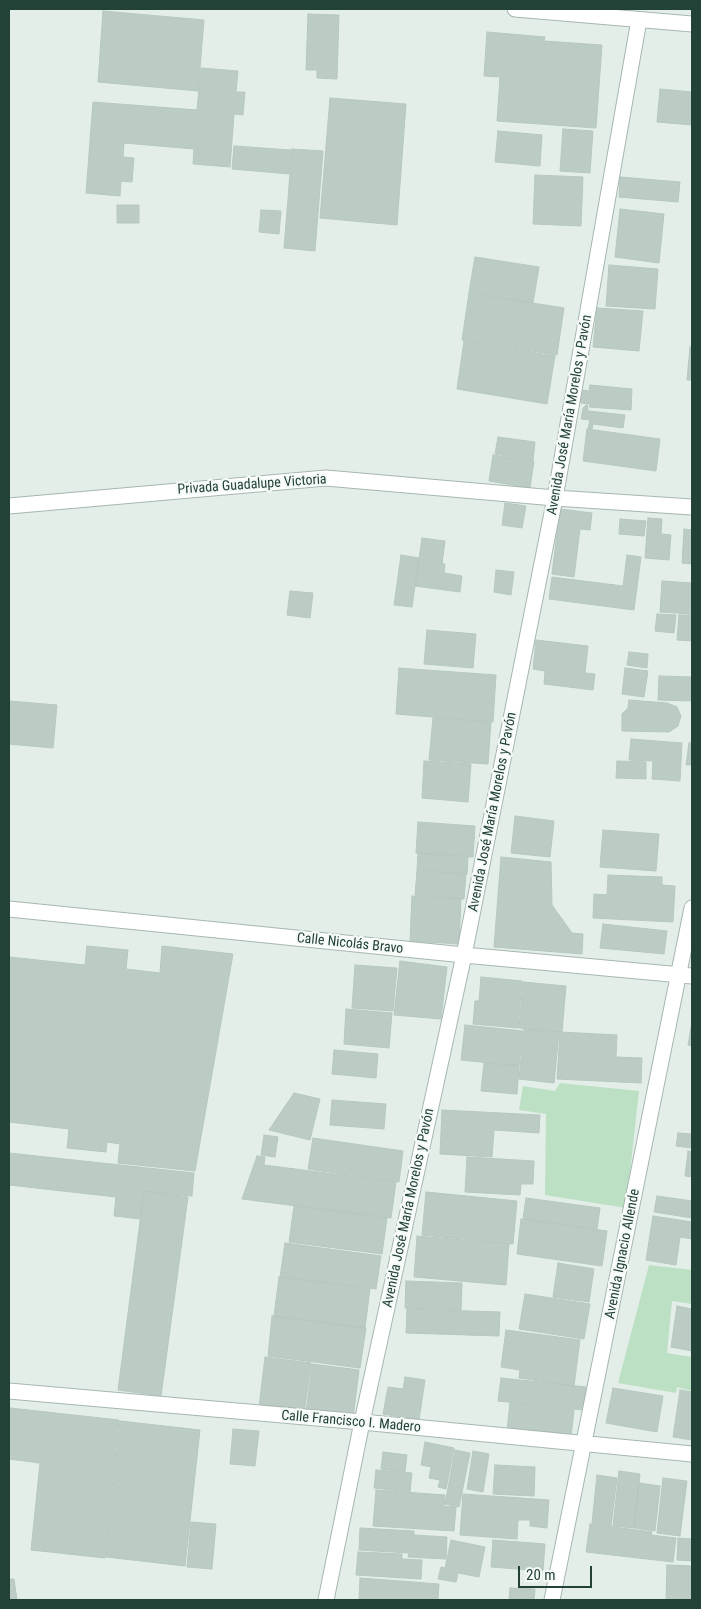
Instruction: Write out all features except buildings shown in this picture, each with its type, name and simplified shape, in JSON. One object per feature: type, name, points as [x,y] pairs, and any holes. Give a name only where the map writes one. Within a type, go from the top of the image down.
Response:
[{"type":"street","points":[[516,9],[692,24]]},
{"type":"street","name":"Avenida José María Morelos y Pavón","points":[[326,1600],[362,1422],[464,955],[555,498],[639,20]]},
{"type":"street","name":"Privada Guadalupe Victoria","points":[[9,506],[326,478],[555,498],[692,507]]},
{"type":"street","name":"Avenida Ignacio Allende","points":[[552,1600],[686,975],[692,908]]},
{"type":"street","name":"Calle Nicolás Bravo","points":[[9,909],[464,955],[686,975]]},
{"type":"street","name":"Calle Francisco I. Madero","points":[[9,1391],[362,1422],[692,1454]]},
{"type":"green space","points":[[560,1083],[639,1091],[626,1208],[545,1195],[546,1114],[519,1110],[523,1086],[555,1091]]},
{"type":"green space","points":[[649,1265],[692,1270],[692,1304],[672,1301],[667,1353],[692,1357],[692,1391],[677,1387],[676,1393],[618,1383]]}]
